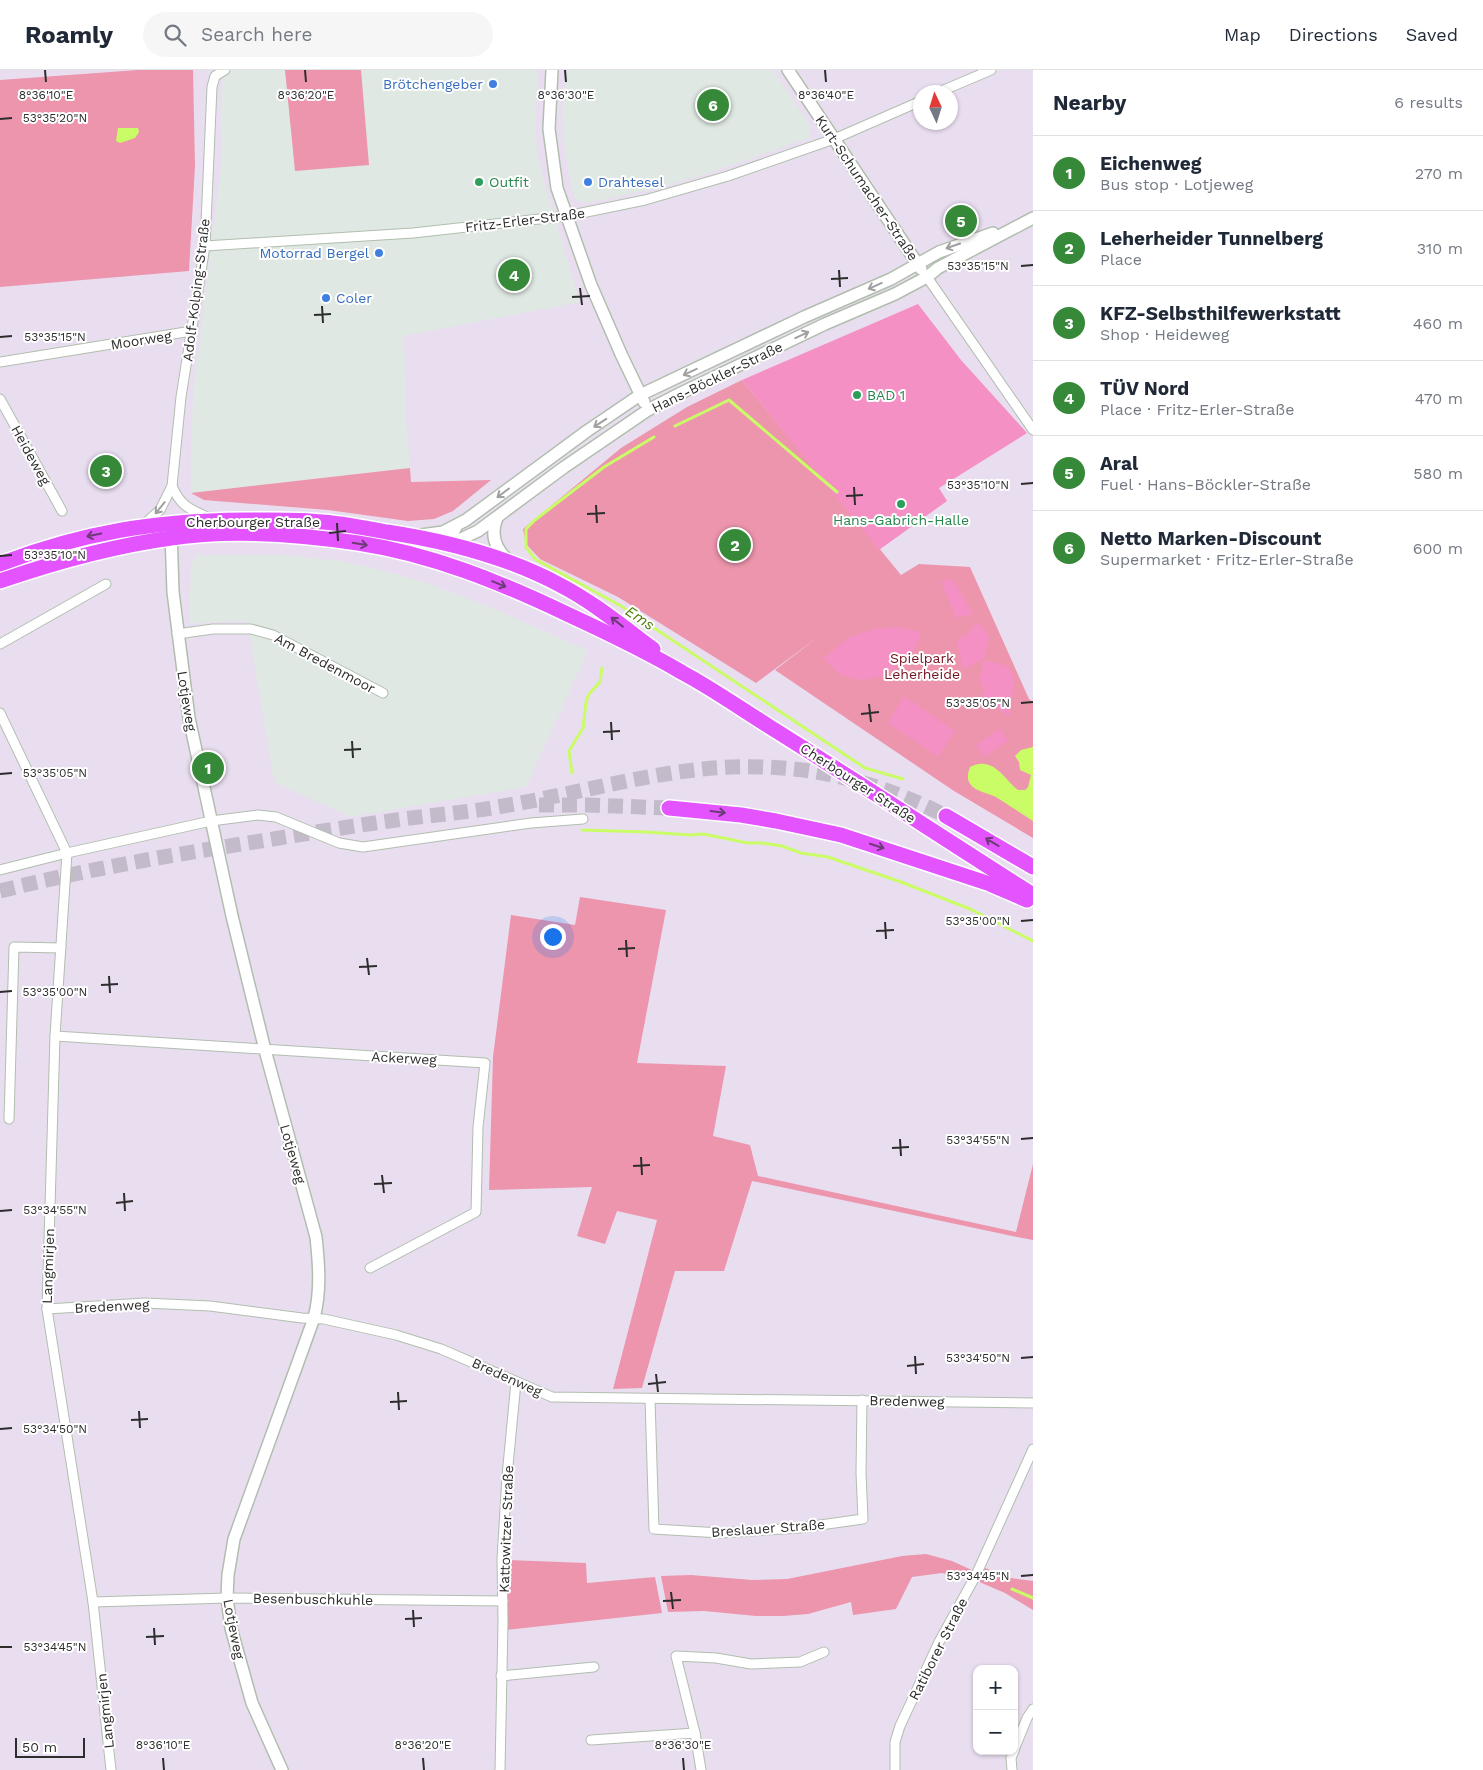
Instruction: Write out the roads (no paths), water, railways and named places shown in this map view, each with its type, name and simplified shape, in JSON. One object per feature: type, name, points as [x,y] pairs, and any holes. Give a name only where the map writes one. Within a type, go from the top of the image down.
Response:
[{"type":"main road","name":"Cherbourger Straße","points":[[0,581],[39,567],[171,530],[214,521],[322,521],[408,535],[450,544],[509,561],[558,584],[594,604],[683,673]]},
{"type":"main road","name":"Cherbourger Straße","points":[[0,564],[75,539],[142,526],[171,530],[313,538],[360,543],[407,553],[454,567],[544,603],[683,673],[879,795],[1033,895]]},
{"type":"main road","points":[[407,553],[427,553],[450,544],[449,553],[454,567]]},
{"type":"main road","points":[[669,808],[741,815],[841,835],[990,884],[1033,902]]},
{"type":"main road","points":[[946,816],[1033,868]]},
{"type":"street","name":"Adolf-Kolping-Straße","points":[[142,526],[160,510],[172,486],[182,397],[205,246],[212,87],[215,76],[225,70]]},
{"type":"street","points":[[552,70],[549,129],[555,179],[591,285],[648,410]]},
{"type":"street","name":"Kurt-Schumacher-Straße","points":[[788,70],[918,264],[1033,430]]},
{"type":"street","points":[[956,85],[991,70]]},
{"type":"street","name":"Fritz-Erler-Straße","points":[[205,246],[412,233],[567,216],[645,200],[707,183],[834,139],[913,104]]},
{"type":"street","name":"Hans-Böckler-Straße","points":[[450,544],[478,531],[563,468],[648,410],[799,336],[895,294],[927,277],[938,268],[1033,218]]},
{"type":"street","name":"Hans-Böckler-Straße","points":[[408,535],[427,536],[456,527],[587,431],[640,395],[804,318],[891,280],[939,252],[1016,226]]},
{"type":"street","name":"Moorweg","points":[[0,362],[192,332]]},
{"type":"street","name":"Heideweg","points":[[0,399],[62,511]]},
{"type":"street","points":[[172,486],[178,499],[186,508],[214,521]]},
{"type":"street","points":[[497,518],[494,526],[494,539],[497,548],[509,561]]},
{"type":"street","points":[[450,544],[450,538],[456,527]]},
{"type":"street","name":"Lotjeweg","points":[[171,530],[173,592],[177,634],[189,718],[223,881],[265,1050],[316,1237],[319,1262],[319,1291],[314,1318],[234,1540],[228,1575],[227,1598],[231,1628],[252,1703],[282,1770]]},
{"type":"street","points":[[0,644],[106,584]]},
{"type":"street","name":"Am Bredenmoor","points":[[177,634],[213,629],[251,629],[273,635],[383,693]]},
{"type":"street","name":"Langmirjen","points":[[0,712],[67,853],[55,1036],[47,1310],[93,1602],[111,1770]]},
{"type":"street","points":[[0,870],[211,821],[267,815],[285,820],[339,843],[363,848],[531,823],[583,819]]},
{"type":"street","points":[[9,1119],[14,947],[61,948]]},
{"type":"street","name":"Ackerweg","points":[[55,1036],[485,1063],[478,1127],[476,1212],[370,1268]]},
{"type":"street","name":"Bredenweg","points":[[47,1310],[145,1303],[210,1306],[324,1318],[419,1342],[457,1355],[552,1397],[1033,1403]]},
{"type":"street","name":"Kattowitzer Straße","points":[[500,1770],[502,1559],[506,1485],[516,1382]]},
{"type":"street","name":"Breslauer Straße","points":[[650,1399],[654,1529],[720,1533],[799,1528],[863,1519],[861,1473],[862,1400]]},
{"type":"street","name":"Ratiborer Straße","points":[[895,1770],[895,1742],[900,1726],[939,1642],[976,1575],[1033,1449]]},
{"type":"street","name":"Besenbuschkuhle","points":[[93,1602],[227,1598],[502,1601]]},
{"type":"street","points":[[701,1770],[695,1733],[676,1656],[716,1658],[751,1664],[800,1662],[824,1652]]},
{"type":"street","points":[[501,1676],[594,1668]]},
{"type":"street","points":[[1018,1741],[1027,1718],[1033,1709]]},
{"type":"street","points":[[591,1740],[695,1733]]},
{"type":"street","points":[[1012,1755],[1012,1770]]},
{"type":"waterway","name":"Ems","points":[[675,426],[729,400],[837,492]]},
{"type":"waterway","name":"Ems","points":[[654,437],[604,467],[535,520],[526,529],[526,547],[535,559],[621,606],[865,768],[903,779]]},
{"type":"waterway","points":[[572,773],[569,751],[583,728],[586,702],[589,694],[600,682],[602,668]]},
{"type":"waterway","points":[[582,830],[703,834],[748,843],[782,846],[801,853],[828,857],[901,882],[970,909],[1033,941]]},
{"type":"waterway","points":[[1012,1589],[1033,1598]]},
{"type":"tunnel","points":[[0,891],[166,856],[409,818],[485,809],[664,774],[731,767],[789,768],[858,781],[903,796],[946,816]]},
{"type":"tunnel","points":[[539,805],[669,808]]},
{"type":"place","name":"Brötchengeber","points":[[493,84]]},
{"type":"place","name":"Netto Marken-Discount","points":[[713,105]]},
{"type":"place","name":"Outfit","points":[[479,182]]},
{"type":"place","name":"Drahtesel","points":[[588,182]]},
{"type":"place","name":"Aral","points":[[961,221]]},
{"type":"place","name":"Motorrad Bergel","points":[[379,253]]},
{"type":"place","name":"TÜV Nord","points":[[514,275]]},
{"type":"place","name":"Coler","points":[[326,298]]},
{"type":"place","name":"BAD 1","points":[[857,395]]},
{"type":"place","name":"KFZ-Selbsthilfewerkstatt","points":[[106,471]]},
{"type":"place","name":"Hans-Gabrich-Halle","points":[[901,504]]},
{"type":"place","name":"Leherheider Tunnelberg","points":[[735,545]]},
{"type":"place","name":"Eichenweg","points":[[208,768]]},
{"type":"park label","name":"Spielpark Leherheide","points":[[922,666]]}]
